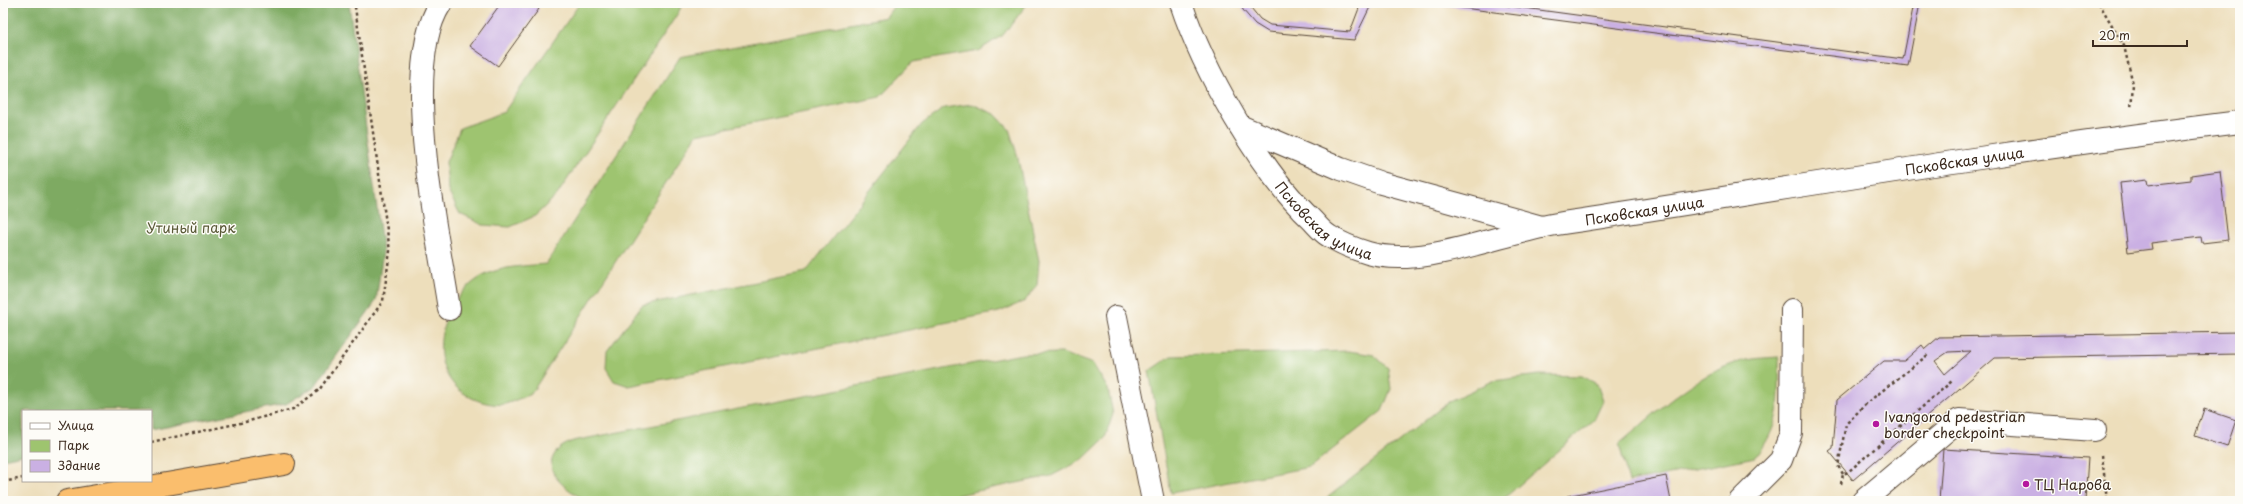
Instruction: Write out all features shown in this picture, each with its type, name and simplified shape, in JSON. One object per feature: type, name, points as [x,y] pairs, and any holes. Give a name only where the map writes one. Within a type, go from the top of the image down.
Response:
[{"type":"highway","points":[[67,501],[284,464]]},
{"type":"lane","points":[[441,3],[436,11],[425,52],[421,97],[426,157],[449,309]]},
{"type":"lane","name":"Псковская улица","points":[[1181,3],[1189,28],[1240,126],[1270,171],[1297,206],[1328,235],[1367,253],[1387,256],[1429,254],[1543,227],[2130,136],[2240,122]]},
{"type":"lane","points":[[1240,126],[1341,169],[1381,183],[1543,227]]},
{"type":"lane","points":[[1740,501],[1782,460],[1791,433],[1792,310]]},
{"type":"lane","points":[[1116,317],[1153,501]]},
{"type":"lane","points":[[1863,501],[1959,420],[2095,430]]},
{"type":"path","points":[[152,442],[245,422],[293,409],[319,390],[383,301],[390,251],[355,7],[358,3]]},
{"type":"path","points":[[2099,3],[2124,46],[2130,66],[2133,84],[2130,136]]},
{"type":"path","points":[[1843,474],[1838,466],[1846,424],[1868,402],[1929,354]]},
{"type":"path","points":[[1840,481],[1843,474],[1848,472],[1888,438],[1952,381]]},
{"type":"path","points":[[2095,430],[2101,444],[2107,501]]},
{"type":"path","points":[[3,482],[22,478]]},
{"type":"green space","name":"Утиный парк","points":[[3,3],[349,3],[383,252],[376,301],[315,386],[286,404],[152,430],[152,410],[22,410],[22,455],[3,459]]},
{"type":"green space","points":[[580,3],[683,3],[678,13],[557,195],[535,216],[510,227],[483,225],[460,214],[448,191],[446,162],[460,128],[504,112]]},
{"type":"green space","points":[[896,3],[1028,3],[1003,35],[978,51],[913,62],[880,97],[697,134],[531,394],[505,404],[491,404],[470,397],[455,385],[445,371],[441,354],[441,337],[446,319],[455,303],[466,288],[488,273],[513,267],[546,264],[680,57],[886,17]]},
{"type":"green space","points":[[972,104],[995,114],[1009,129],[1017,154],[1039,261],[1037,285],[1025,301],[999,312],[629,386],[614,381],[606,368],[607,351],[642,305],[806,272],[922,124],[944,108]]},
{"type":"green space","points":[[1349,351],[1374,355],[1388,368],[1391,389],[1382,411],[1310,467],[1171,493],[1149,371],[1171,356]]},
{"type":"green space","points":[[1062,353],[1093,364],[1108,389],[1113,414],[1105,438],[1082,460],[1051,476],[928,501],[587,501],[565,487],[554,474],[551,467],[552,459],[557,451],[573,441],[1022,354]]},
{"type":"green space","points":[[1779,357],[1778,410],[1771,433],[1755,457],[1629,482],[1619,444],[1661,408],[1690,386],[1722,368],[1739,362],[1759,358]]},
{"type":"green space","points":[[1539,375],[1582,376],[1597,384],[1603,401],[1594,420],[1501,501],[1323,501],[1451,400],[1493,381]]},
{"type":"building","points":[[501,3],[531,3],[539,9],[498,66],[470,46]]},
{"type":"building","points":[[1240,3],[1247,3],[1260,19],[1270,25],[1350,32],[1361,3],[1372,3],[1354,40],[1268,32],[1255,24],[1243,10]]},
{"type":"building","points":[[1425,3],[1487,3],[1903,59],[1914,3],[1920,3],[1908,66]]},
{"type":"building","points":[[2220,171],[2228,240],[2202,243],[2201,237],[2151,243],[2152,249],[2128,252],[2120,183],[2147,180],[2148,185],[2191,180],[2191,175]]},
{"type":"building","points":[[2240,332],[2240,354],[1995,358],[1853,480],[1829,451],[1833,448],[1837,400],[1884,361],[1904,361],[1922,345],[1925,349],[1939,337]],"holes":[[[1971,351],[1945,374],[1935,361],[1948,352]]]},
{"type":"building","points":[[2204,409],[2236,420],[2227,447],[2195,436]]},
{"type":"building","points":[[1943,449],[2088,458],[2085,501],[1939,501]]},
{"type":"building","points":[[1666,476],[1671,501],[1568,501],[1567,496]]},
{"type":"place","name":"Ivangorod pedestrian border checkpoint","points":[[1876,424]]},
{"type":"place","name":"ТЦ Нарова","points":[[2026,484]]}]
